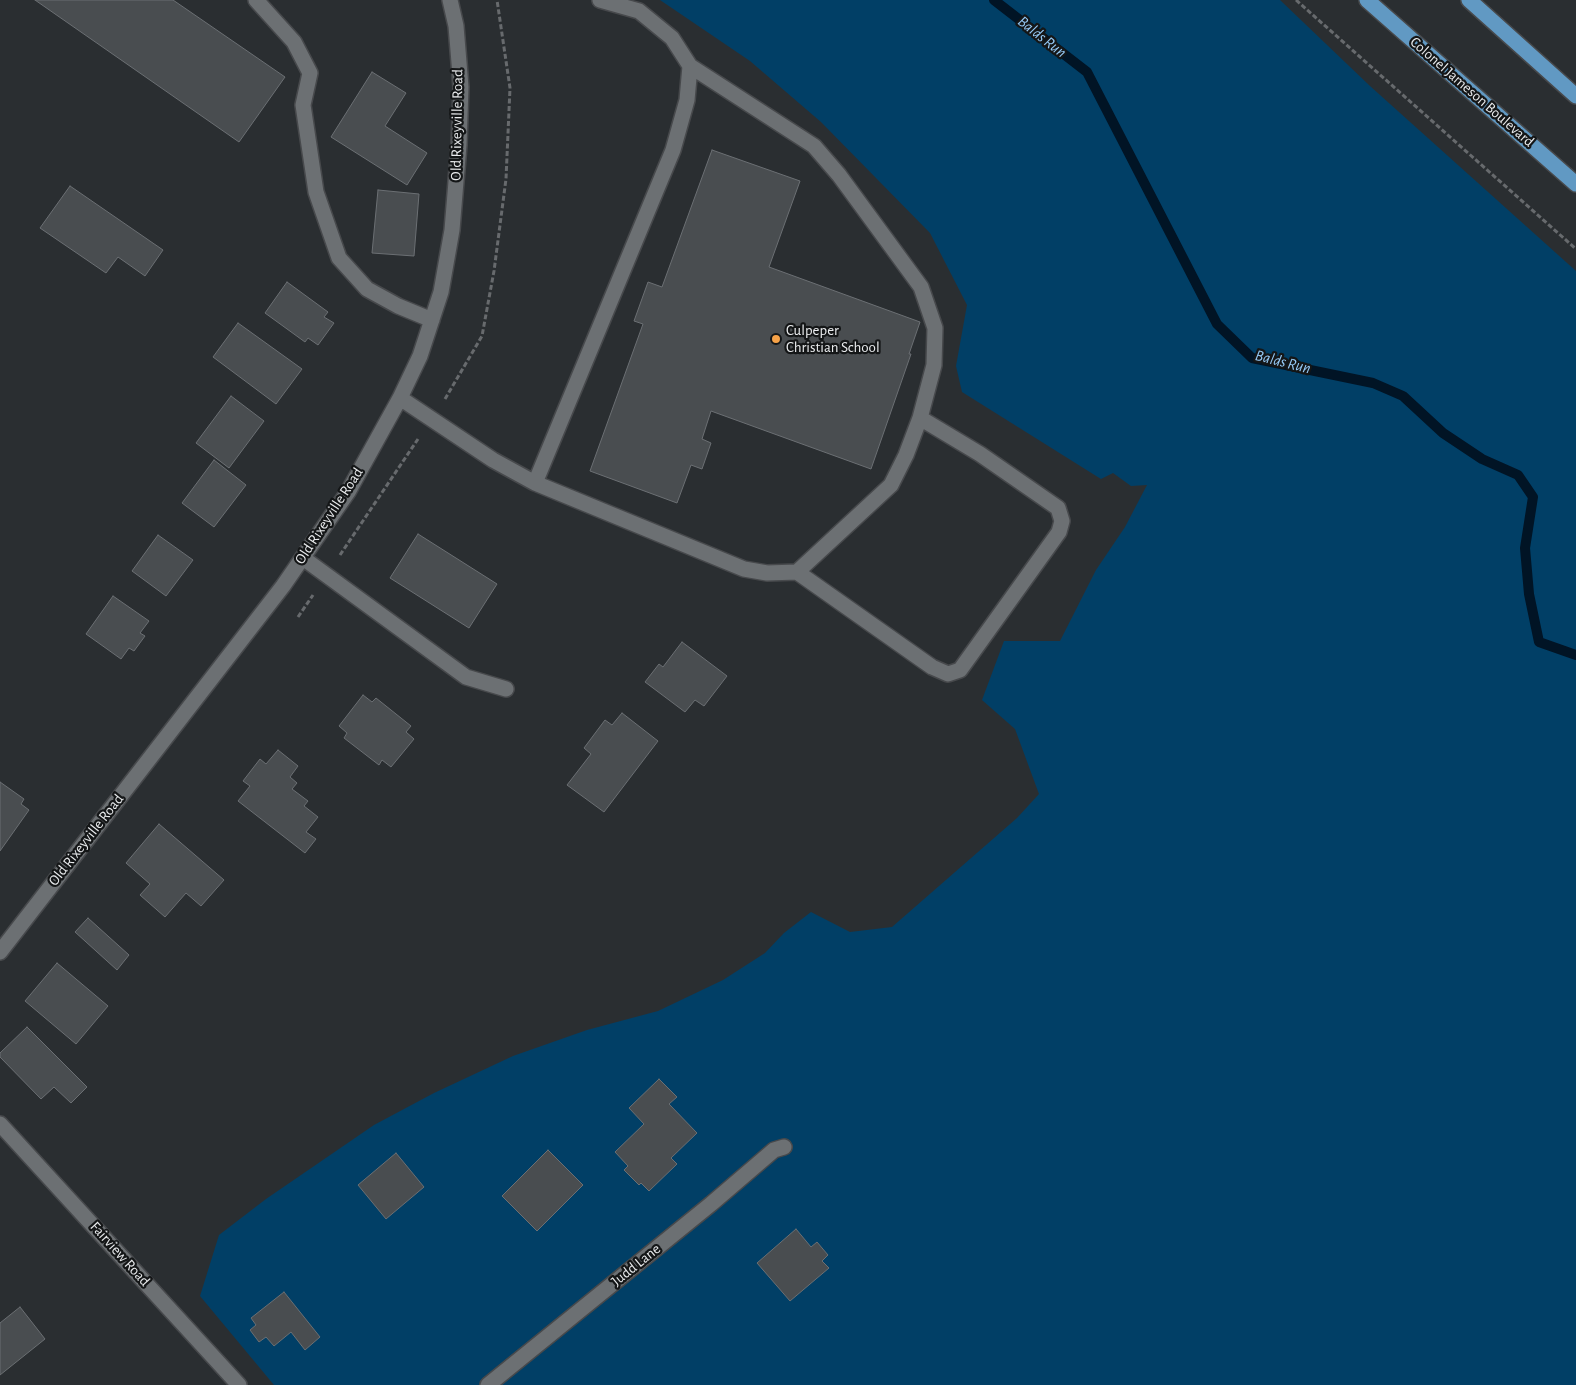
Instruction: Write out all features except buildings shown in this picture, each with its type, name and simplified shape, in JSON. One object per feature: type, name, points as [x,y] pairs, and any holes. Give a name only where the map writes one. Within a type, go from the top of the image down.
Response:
[{"type":"main road","name":"Colonel Jameson Boulevard","points":[[1367,0],[1576,184]]},
{"type":"main road","points":[[1469,0],[1576,96]]},
{"type":"street","points":[[256,0],[294,42],[310,73],[303,105],[314,183],[339,258],[367,289],[398,306],[432,320]]},
{"type":"street","name":"Old Rixeyville Road","points":[[0,952],[303,558],[348,492],[400,398],[420,356],[441,292],[452,230],[460,145],[461,87],[456,26],[450,0]]},
{"type":"street","points":[[600,0],[639,11],[672,38],[690,66],[814,146],[839,175],[921,286],[935,328],[934,365],[920,418],[906,455],[890,485],[797,572]]},
{"type":"street","points":[[534,482],[673,150],[686,100],[690,66]]},
{"type":"street","points":[[400,398],[493,460],[534,482],[744,569],[767,573],[797,572],[932,667],[948,674],[960,670],[1059,532],[1062,521],[1058,508],[980,454],[920,418]]},
{"type":"street","points":[[303,558],[466,677],[506,689]]},
{"type":"street","name":"Fairview Road","points":[[0,1124],[239,1385]]},
{"type":"street","name":"Judd Lane","points":[[488,1385],[711,1204],[774,1150],[784,1147]]},
{"type":"path","points":[[448,394],[482,336],[496,262],[506,179],[510,88],[498,0]]},
{"type":"path","points":[[1296,0],[1576,249]]},
{"type":"path","points":[[298,617],[408,453]]},
{"type":"shaded area","points":[[660,0],[1280,0],[1370,86],[1576,271],[1576,1385],[274,1385],[200,1296],[219,1235],[266,1199],[374,1125],[434,1093],[513,1056],[587,1030],[658,1011],[723,980],[765,953],[784,933],[811,912],[850,932],[892,927],[1017,818],[1039,794],[1015,729],[982,700],[1004,641],[1060,641],[1096,570],[1125,527],[1147,485],[1131,486],[1113,473],[1101,479],[962,392],[956,366],[967,305],[930,233],[821,122],[750,61]]},
{"type":"waterway","name":"Balds Run","points":[[994,0],[1087,72],[1217,324],[1252,358],[1373,383],[1403,396],[1443,433],[1482,459],[1518,475],[1533,497],[1525,548],[1529,594],[1539,642],[1576,655]]},
{"type":"place","name":"Culpeper Christian School","points":[[776,339]]}]
